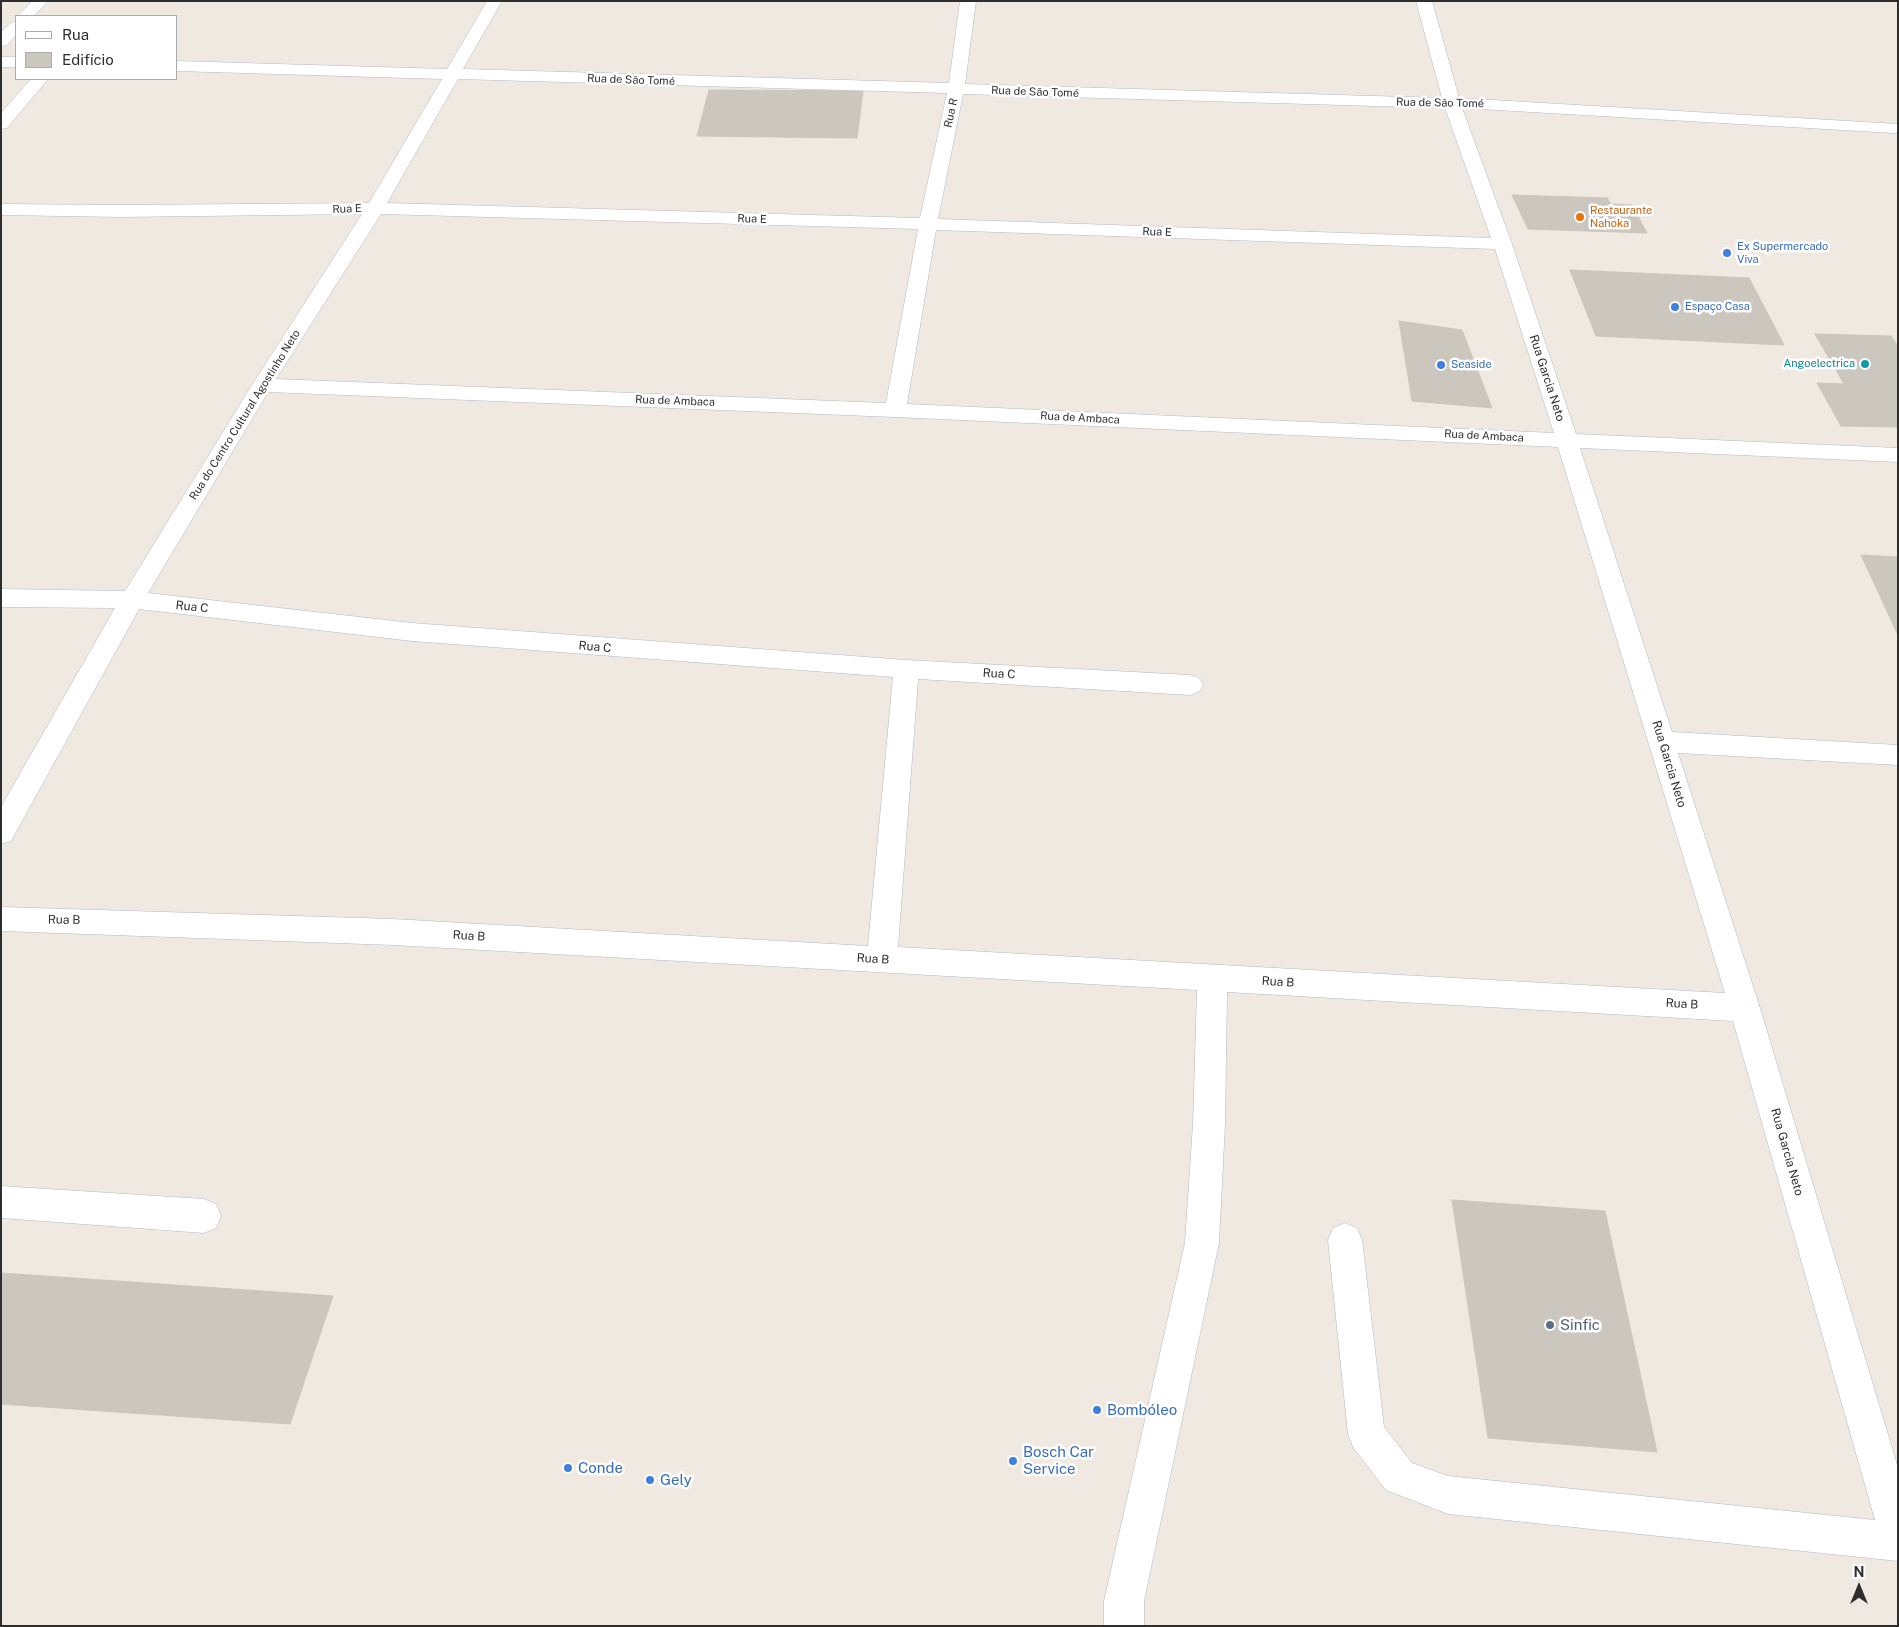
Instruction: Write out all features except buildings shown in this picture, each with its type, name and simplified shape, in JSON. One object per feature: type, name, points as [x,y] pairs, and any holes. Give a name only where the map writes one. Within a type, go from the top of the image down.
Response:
[{"type":"street","points":[[27,15],[41,1]]},
{"type":"street","name":"Rua do Centro Cultural Agostinho Neto","points":[[1,833],[132,600],[262,385],[375,208],[495,1]]},
{"type":"street","name":"Rua R","points":[[895,410],[928,224],[956,90],[968,1]]},
{"type":"street","name":"Rua Garcia Neto","points":[[1424,1],[1452,104],[1503,244],[1567,440],[1745,1008],[1898,1533]]},
{"type":"street","points":[[1,42],[15,27]]},
{"type":"street","points":[[1,62],[15,62]]},
{"type":"street","name":"Rua de São Tomé","points":[[178,66],[1488,104],[1894,128]]},
{"type":"street","points":[[1,124],[39,80]]},
{"type":"street","name":"Rua E","points":[[1,209],[130,211],[375,208],[928,224],[1503,244]]},
{"type":"street","name":"Rua de Ambaca","points":[[262,385],[895,410],[1898,454]]},
{"type":"street","name":"Rua C","points":[[1,598],[132,600],[412,632],[906,669],[1190,684]]},
{"type":"street","points":[[882,960],[906,669]]},
{"type":"street","points":[[1662,742],[1898,755]]},
{"type":"street","name":"Rua B","points":[[1,919],[393,932],[1745,1008]]},
{"type":"street","points":[[1124,1626],[1124,1601],[1202,1243],[1209,1124],[1212,978]]},
{"type":"street","points":[[1,1202],[204,1216]]},
{"type":"street","points":[[1345,1240],[1366,1434],[1399,1477],[1448,1495],[1898,1542]]},
{"type":"place","name":"Restaurante Nahoka","points":[[1580,217]]},
{"type":"place","name":"Ex Supermercado Viva","points":[[1727,253]]},
{"type":"place","name":"Espaço Casa","points":[[1675,307]]},
{"type":"place","name":"Angoelectrica","points":[[1865,364]]},
{"type":"place","name":"Seaside","points":[[1441,365]]},
{"type":"place","name":"Sinfic","points":[[1550,1325]]},
{"type":"place","name":"Bombóleo","points":[[1097,1410]]},
{"type":"place","name":"Bosch Car Service","points":[[1013,1461]]},
{"type":"place","name":"Conde","points":[[568,1468]]},
{"type":"place","name":"Gely","points":[[650,1480]]}]
